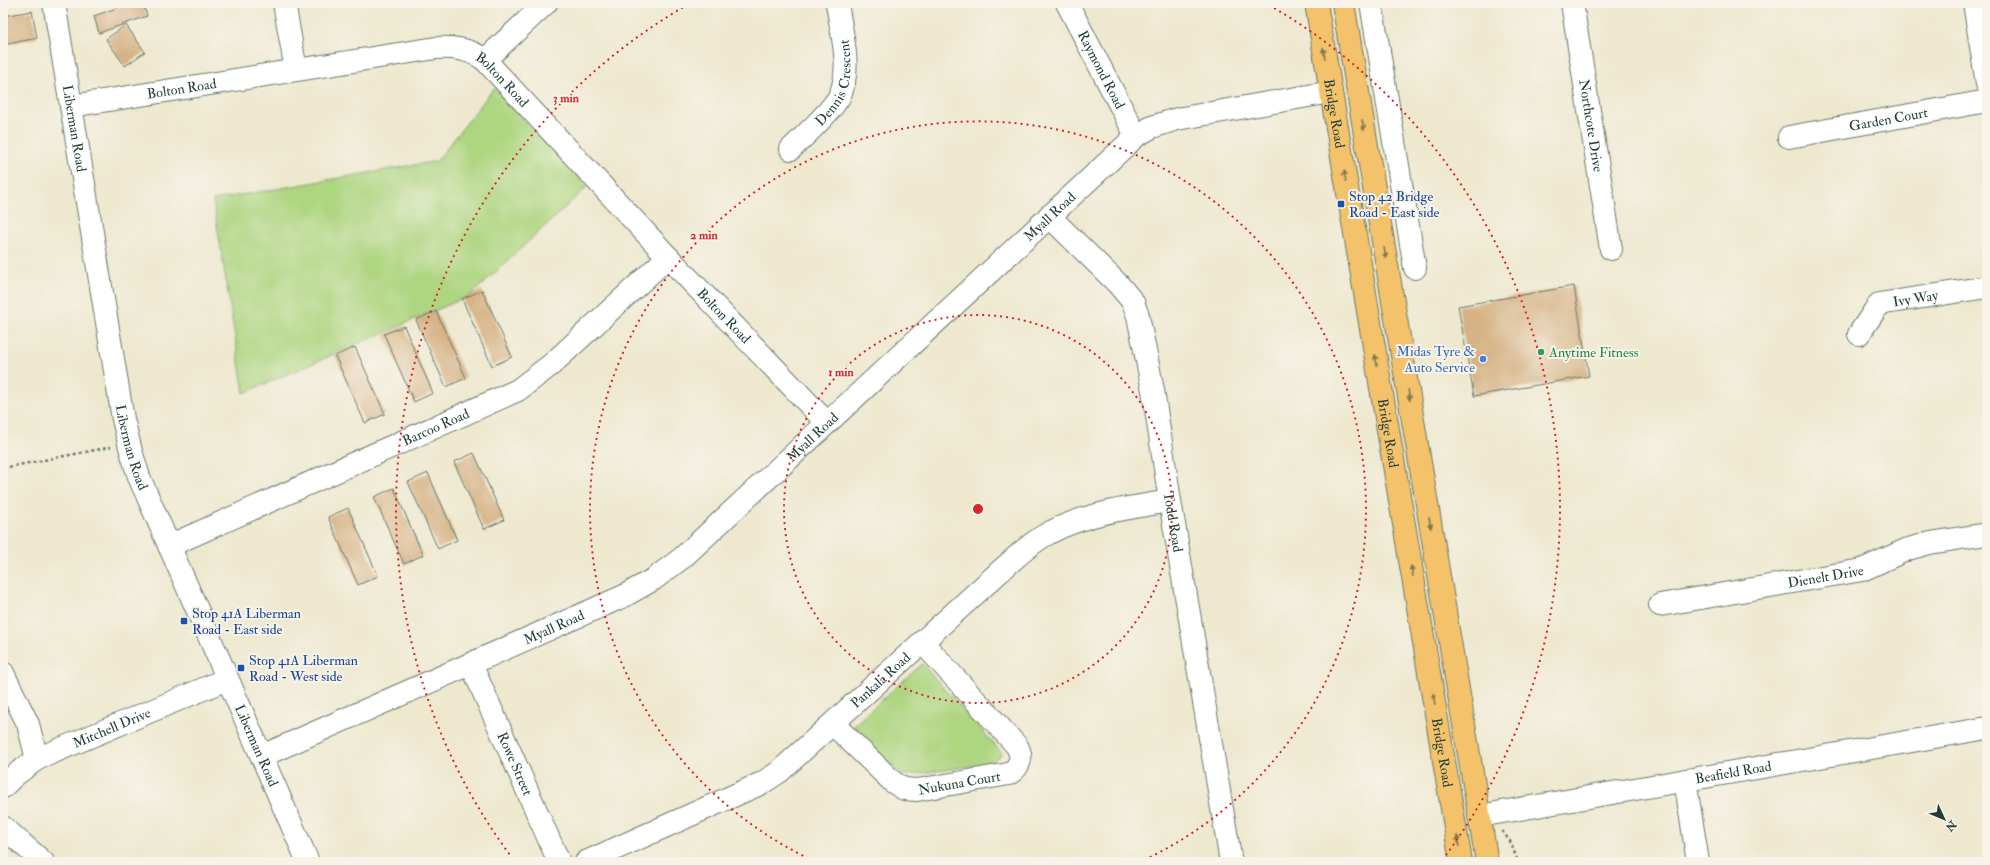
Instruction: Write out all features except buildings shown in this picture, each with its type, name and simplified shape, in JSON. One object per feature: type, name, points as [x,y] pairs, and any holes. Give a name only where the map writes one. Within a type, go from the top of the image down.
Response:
[{"type":"main road","name":"Bridge Road","points":[[1316,3],[1461,862]]},
{"type":"main road","name":"Bridge Road","points":[[1343,3],[1487,862]]},
{"type":"main road","points":[[1331,92],[1357,86]]},
{"type":"main road","points":[[1454,820],[1479,816]]},
{"type":"street","name":"Liberman Road","points":[[54,3],[129,444],[140,477],[169,546],[308,862]]},
{"type":"street","points":[[284,3],[296,70]]},
{"type":"street","points":[[485,60],[546,3]]},
{"type":"street","name":"Dennis Crescent","points":[[791,149],[834,104],[842,88],[845,63],[837,3]]},
{"type":"street","name":"Raymond Road","points":[[1067,3],[1136,136]]},
{"type":"street","points":[[1371,3],[1415,268]]},
{"type":"street","name":"Northcote Drive","points":[[1572,3],[1611,249]]},
{"type":"street","points":[[1974,3],[1987,84]]},
{"type":"street","name":"Bolton Road","points":[[71,106],[446,47],[468,50],[485,60],[668,257],[826,422]]},
{"type":"street","name":"Myall Road","points":[[262,756],[624,596],[662,574],[682,558],[826,422],[1136,136],[1152,127],[1177,119],[1331,92]]},
{"type":"street","name":"Garden Court","points":[[1790,137],[1987,101]]},
{"type":"street","name":"Todd Road","points":[[1049,216],[1108,273],[1127,295],[1136,309],[1152,383],[1170,501],[1231,862]]},
{"type":"street","name":"Barcoo Road","points":[[169,546],[518,390],[552,364],[668,257]]},
{"type":"street","name":"Ivy Way","points":[[1859,334],[1879,304],[1987,286]]},
{"type":"street","name":"Pankala Road","points":[[586,862],[770,779],[789,765],[1006,565],[1047,534],[1096,514],[1170,501]]},
{"type":"street","name":"Dienelt Drive","points":[[1660,605],[1862,570],[1908,549],[1930,543],[1987,534]]},
{"type":"street","name":"Nukuna Court","points":[[834,724],[893,782],[904,790],[917,790],[956,784],[1009,774],[1014,771],[1020,761],[1020,755],[1016,745],[923,643]]},
{"type":"street","name":"Rowe Street","points":[[471,664],[559,862]]},
{"type":"street","points":[[3,673],[28,724],[37,759]]},
{"type":"street","name":"Mitchell Drive","points":[[3,787],[15,775],[37,759],[227,679]]},
{"type":"street","name":"Beafield Road","points":[[1479,816],[1987,728]]},
{"type":"street","points":[[1685,780],[1698,862]]},
{"type":"street","points":[[3,827],[43,862]]},
{"type":"path","points":[[3,468],[129,444]]},
{"type":"path","points":[[1500,828],[1510,841],[1518,862]]},
{"type":"green space","points":[[494,88],[587,187],[471,295],[244,393],[213,200],[437,161]]},
{"type":"green space","points":[[922,664],[1002,753],[992,763],[902,776],[853,726]]},
{"type":"place","name":"Stop 42 Bridge Road - East side","points":[[1341,204]]},
{"type":"place","name":"Anytime Fitness","points":[[1541,352]]},
{"type":"place","name":"Midas Tyre & Auto Service","points":[[1483,359]]},
{"type":"place","name":"Stop 41A Liberman Road - East side","points":[[184,621]]},
{"type":"place","name":"Stop 41A Liberman Road - West side","points":[[241,668]]}]
